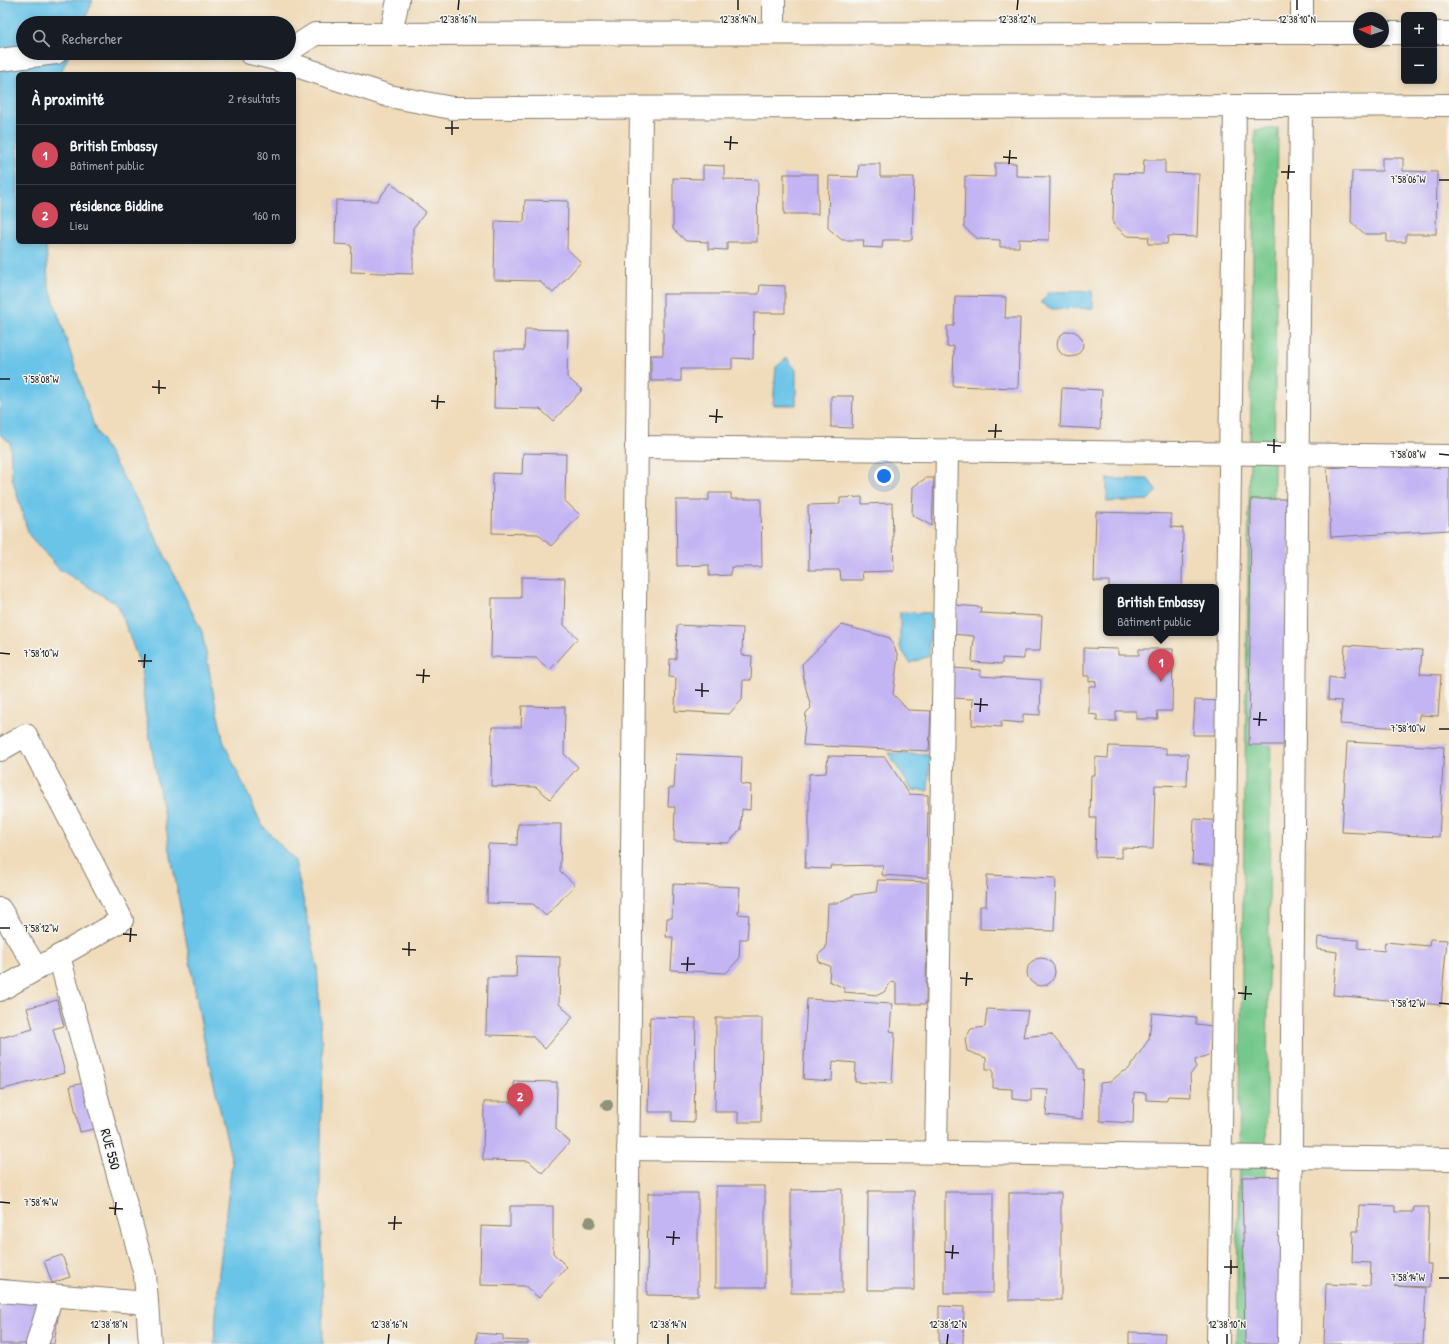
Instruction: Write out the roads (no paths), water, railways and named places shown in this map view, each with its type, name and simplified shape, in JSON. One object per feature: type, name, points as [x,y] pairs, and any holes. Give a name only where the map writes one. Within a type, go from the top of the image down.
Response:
[{"type":"street","points":[[391,33],[398,0]]},
{"type":"street","points":[[774,0],[774,33]]},
{"type":"street","points":[[1302,0],[1302,33]]},
{"type":"street","points":[[1389,33],[1401,32]]},
{"type":"street","points":[[1437,32],[1449,32]]},
{"type":"street","points":[[296,46],[315,34],[391,33],[1353,33]]},
{"type":"street","points":[[0,60],[16,58]]},
{"type":"street","points":[[296,59],[389,96],[452,108],[1449,105]]},
{"type":"street","points":[[1218,1344],[1235,106]]},
{"type":"street","points":[[1289,1344],[1301,106]]},
{"type":"street","points":[[626,1344],[641,108]]},
{"type":"street","points":[[636,447],[1449,456]]},
{"type":"street","points":[[936,1152],[947,451]]},
{"type":"street","points":[[0,750],[26,735],[122,920],[0,990]]},
{"type":"street","points":[[0,909],[37,969]]},
{"type":"street","name":"RUE 550","points":[[59,956],[145,1276],[150,1344]]},
{"type":"street","points":[[628,1149],[1449,1159]]},
{"type":"street","points":[[0,1291],[147,1303]]},
{"type":"street","points":[[38,1344],[52,1295]]},
{"type":"water","points":[[0,0],[93,0],[87,16],[16,16],[16,60],[67,60],[61,72],[16,72],[16,244],[46,244],[48,283],[95,429],[143,511],[202,632],[224,743],[262,825],[295,861],[317,965],[323,1067],[320,1176],[323,1344],[214,1344],[219,1273],[232,1162],[204,1040],[145,711],[141,667],[118,605],[59,569],[29,535],[12,478],[10,442],[0,435]]},
{"type":"water","points":[[1092,291],[1093,308],[1052,309],[1041,303],[1049,292]]},
{"type":"water","points":[[787,358],[796,370],[796,405],[773,405],[776,367]]},
{"type":"water","points":[[1107,479],[1148,479],[1157,491],[1148,500],[1107,502]]},
{"type":"water","points":[[900,612],[931,613],[929,656],[910,663],[900,647]]},
{"type":"water","points":[[888,753],[930,755],[928,791],[912,790]]},
{"type":"place","name":"British Embassy","points":[[1161,682]]},
{"type":"place","name":"résidence Biddine","points":[[520,1116]]}]
